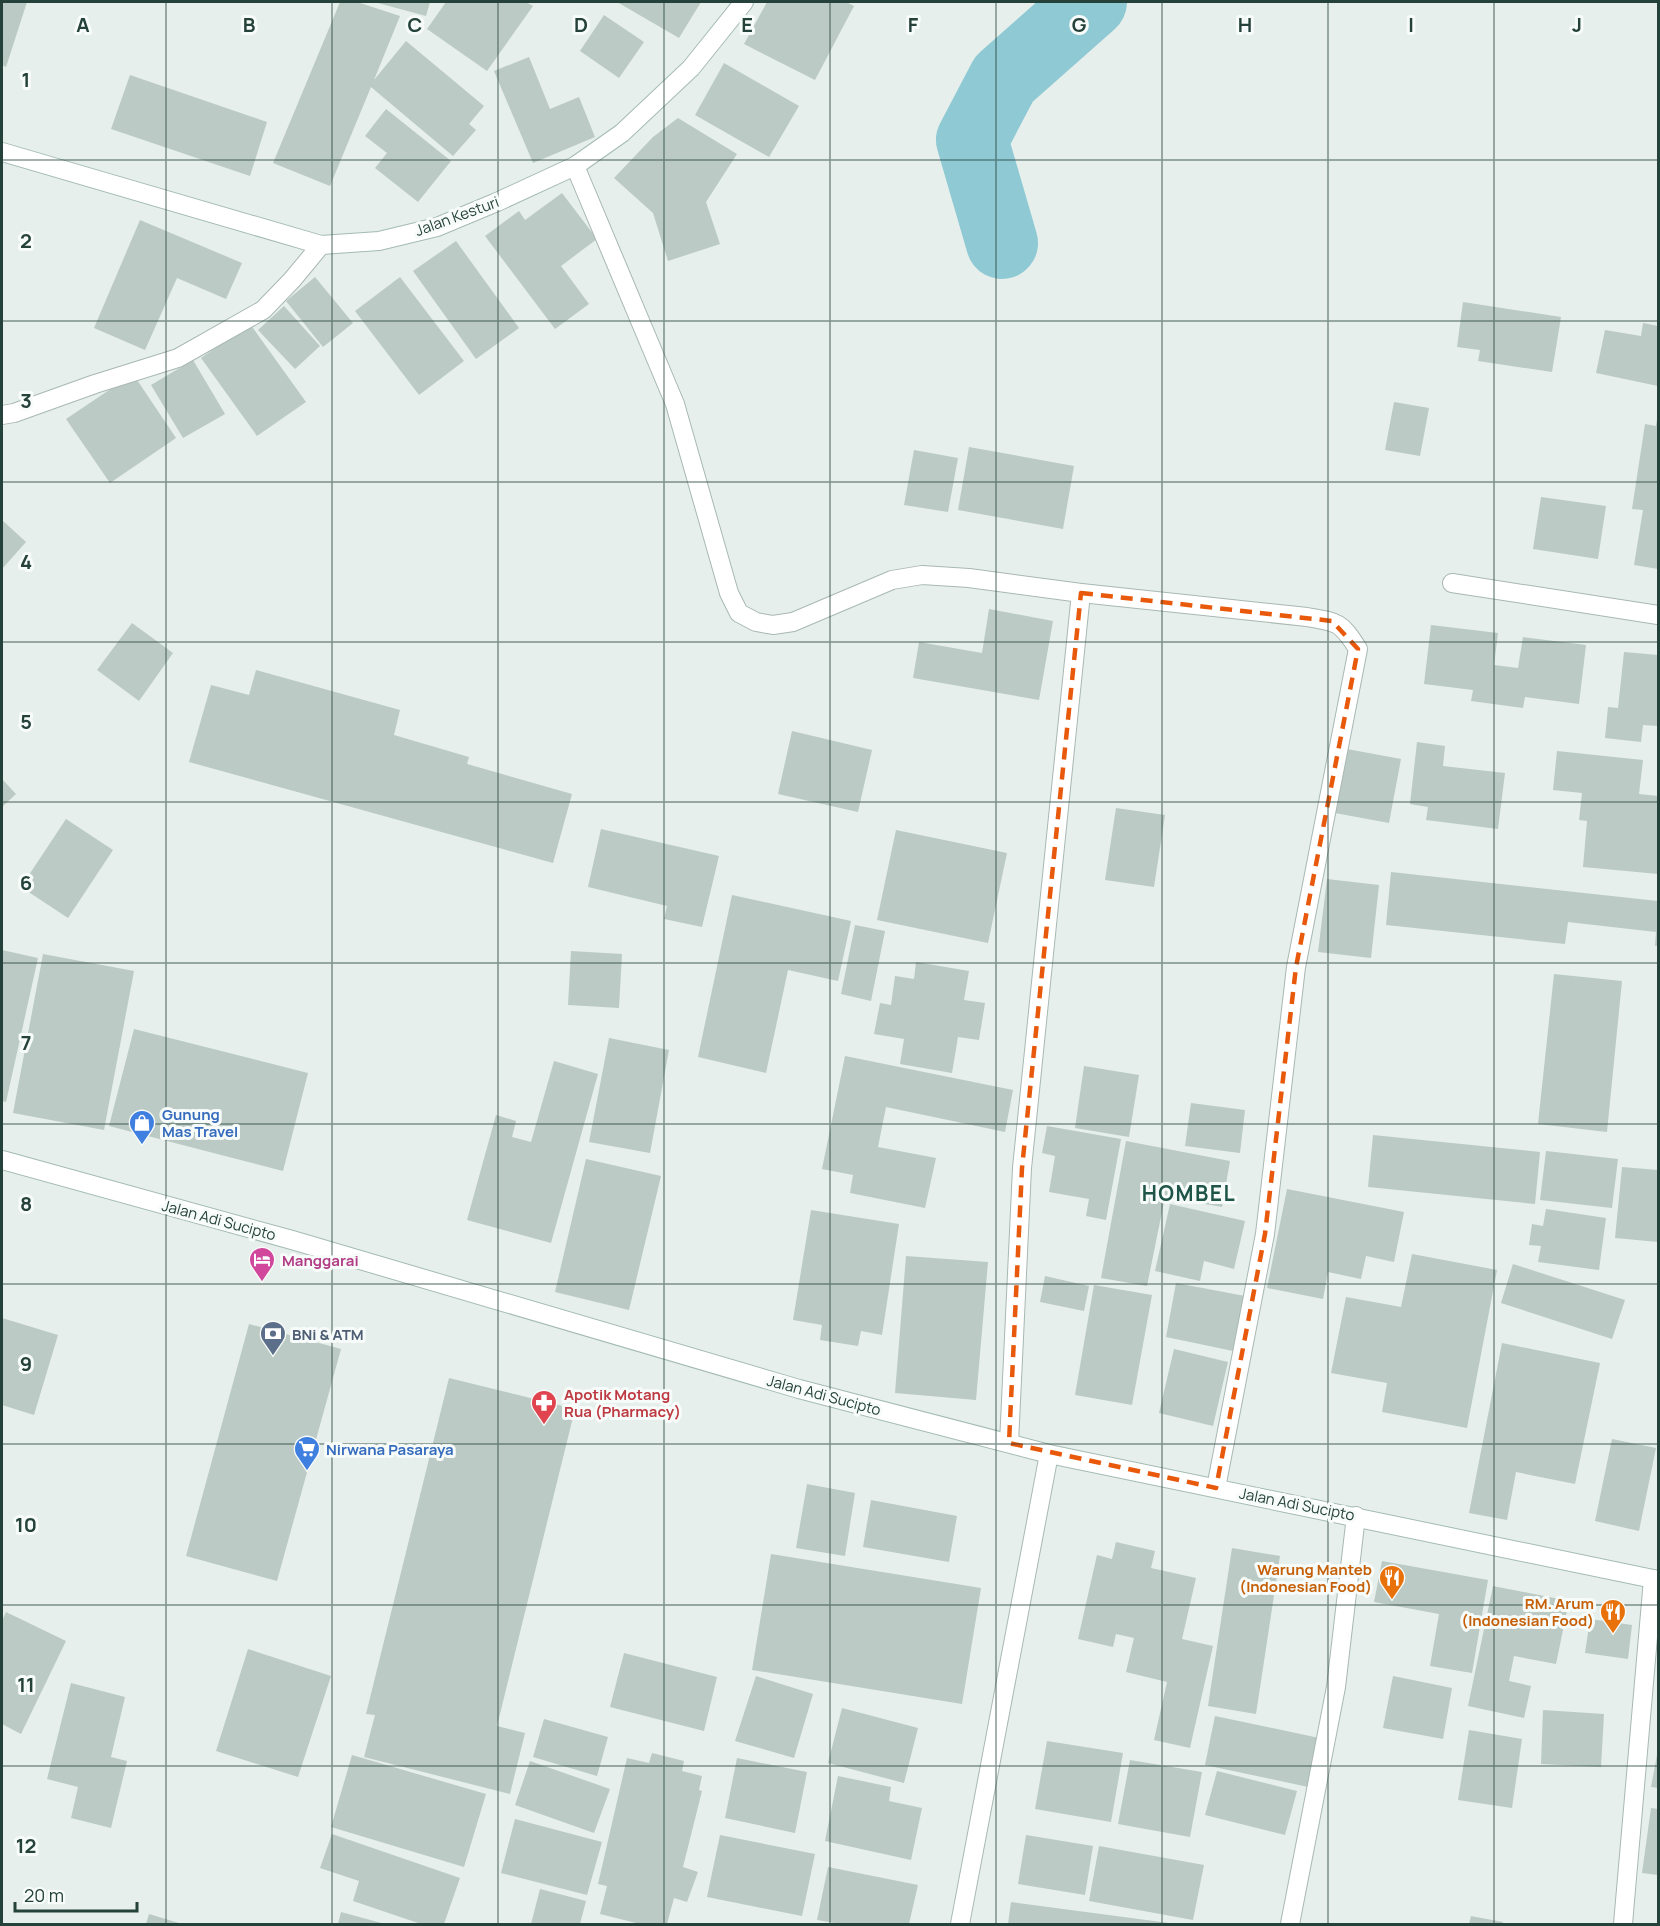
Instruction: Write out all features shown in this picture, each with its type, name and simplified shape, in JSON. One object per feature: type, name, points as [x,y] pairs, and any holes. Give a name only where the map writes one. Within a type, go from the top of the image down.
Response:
[{"type":"street","name":"Jalan Kesturi","points":[[2,152],[321,245],[379,241],[436,226],[497,202],[575,166],[622,133],[691,68],[744,2]]},
{"type":"street","points":[[575,166],[675,404],[729,593],[740,613],[756,622],[773,626],[793,622],[892,580],[922,575],[969,578],[1332,621],[1341,625],[1358,649],[1296,967],[1265,1234],[1216,1488]]},
{"type":"street","points":[[2,415],[178,358],[263,310],[321,245]]},
{"type":"street","points":[[1452,583],[1659,615]]},
{"type":"street","points":[[1009,1443],[1022,1168],[1081,593]]},
{"type":"street","name":"Jalan Adi Sucipto","points":[[2,1160],[292,1240],[799,1389],[1049,1454],[1656,1580]]},
{"type":"street","points":[[960,1924],[1049,1454]]},
{"type":"street","points":[[1290,1924],[1336,1687],[1356,1516]]},
{"type":"street","points":[[1623,1924],[1656,1580]]},
{"type":"highlighted area","points":[[1081,593],[1332,621],[1358,649],[1296,967],[1265,1234],[1216,1488],[1009,1443],[1022,1168]]},
{"type":"building","points":[[2,2],[27,2],[6,67],[2,65]]},
{"type":"building","points":[[340,2],[357,2],[400,16],[374,80],[406,41],[484,106],[469,124],[476,130],[453,156],[371,87],[330,186],[273,163]]},
{"type":"building","points":[[374,2],[430,2],[426,16]]},
{"type":"building","points":[[446,2],[526,2],[533,6],[487,71],[427,29]]},
{"type":"building","points":[[617,2],[701,2],[679,38]]},
{"type":"building","points":[[767,2],[846,2],[854,6],[815,80],[744,44]]},
{"type":"building","points":[[604,15],[644,42],[619,78],[580,51]]},
{"type":"building","points":[[529,57],[550,109],[579,97],[595,137],[533,163],[494,71]]},
{"type":"building","points":[[724,63],[799,106],[769,157],[695,115]]},
{"type":"building","points":[[130,75],[267,122],[250,176],[111,129]]},
{"type":"building","points":[[386,109],[451,161],[418,202],[375,168],[387,153],[365,136]]},
{"type":"building","points":[[678,118],[737,154],[706,202],[720,244],[668,261],[653,213],[614,178],[653,137]]},
{"type":"building","points":[[562,193],[597,239],[561,266],[589,304],[555,329],[485,236],[519,211],[525,220]]},
{"type":"building","points":[[140,220],[242,263],[226,299],[177,278],[145,350],[94,328]]},
{"type":"building","points":[[456,241],[519,328],[476,359],[413,271]]},
{"type":"building","points":[[315,277],[353,323],[323,347],[286,301]]},
{"type":"building","points":[[400,277],[464,361],[419,395],[355,311]]},
{"type":"building","points":[[1463,302],[1561,317],[1552,372],[1478,361],[1480,350],[1457,347]]},
{"type":"building","points":[[284,306],[320,346],[295,369],[258,330]]},
{"type":"building","points":[[1643,323],[1658,326],[1658,386],[1596,373],[1605,330],[1641,336]]},
{"type":"building","points":[[250,324],[306,402],[257,436],[201,358]]},
{"type":"building","points":[[193,360],[225,414],[183,438],[151,385]]},
{"type":"building","points":[[133,374],[176,438],[110,483],[66,419]]},
{"type":"building","points":[[1394,402],[1429,408],[1420,456],[1385,450]]},
{"type":"building","points":[[1657,419],[1658,569],[1634,565],[1643,510],[1632,509],[1645,424],[1656,426]]},
{"type":"building","points":[[969,447],[1074,466],[1063,529],[958,510]]},
{"type":"building","points":[[914,450],[958,458],[948,512],[904,505]]},
{"type":"building","points":[[1541,497],[1606,506],[1598,559],[1533,549]]},
{"type":"building","points":[[2,520],[26,542],[2,569]]},
{"type":"building","points":[[989,609],[1053,621],[1039,700],[913,678],[919,642],[982,653]]},
{"type":"building","points":[[132,623],[173,653],[139,701],[97,670]]},
{"type":"building","points":[[1431,625],[1498,633],[1494,665],[1518,668],[1523,637],[1586,645],[1579,704],[1525,697],[1523,708],[1471,701],[1473,690],[1424,684]]},
{"type":"building","points":[[1624,652],[1658,655],[1658,726],[1643,725],[1641,742],[1605,738],[1608,707],[1618,708]]},
{"type":"building","points":[[256,670],[400,710],[394,735],[469,757],[467,764],[572,794],[553,863],[189,762],[211,685],[249,695]]},
{"type":"building","points":[[792,731],[872,750],[858,812],[778,794]]},
{"type":"building","points":[[1417,742],[1445,746],[1443,766],[1505,773],[1498,829],[1426,820],[1428,807],[1410,804]]},
{"type":"building","points":[[1347,749],[1401,759],[1389,823],[1335,813]]},
{"type":"building","points":[[1557,751],[1643,760],[1639,794],[1658,796],[1658,874],[1583,867],[1587,821],[1579,820],[1582,793],[1553,790]]},
{"type":"building","points":[[2,779],[16,794],[2,807]]},
{"type":"building","points":[[1116,808],[1165,815],[1154,887],[1105,880]]},
{"type":"building","points":[[66,819],[113,850],[68,918],[21,887]]},
{"type":"building","points":[[601,829],[719,856],[702,927],[664,919],[667,906],[588,887]]},
{"type":"building","points":[[896,830],[1007,853],[988,943],[877,920]]},
{"type":"building","points":[[1391,872],[1658,901],[1658,946],[1655,946],[1656,932],[1568,922],[1565,944],[1386,925]]},
{"type":"building","points":[[1327,879],[1379,885],[1371,958],[1318,952]]},
{"type":"building","points":[[732,895],[851,921],[838,981],[788,970],[766,1073],[698,1057]]},
{"type":"building","points":[[855,925],[885,931],[871,1001],[841,994]]},
{"type":"building","points":[[2,950],[38,958],[6,1102],[2,1101]]},
{"type":"building","points":[[571,951],[622,954],[619,1008],[568,1005]]},
{"type":"building","points":[[43,954],[134,971],[104,1130],[13,1113]]},
{"type":"building","points":[[916,962],[969,971],[964,1000],[985,1003],[979,1040],[958,1037],[952,1073],[900,1064],[904,1039],[874,1034],[880,1003],[891,1005],[895,976],[914,979]]},
{"type":"building","points":[[1554,974],[1622,981],[1607,1132],[1538,1124]]},
{"type":"building","points":[[134,1029],[308,1073],[283,1171],[109,1126]]},
{"type":"building","points":[[609,1038],[669,1050],[650,1153],[589,1142]]},
{"type":"building","points":[[845,1056],[1013,1090],[1005,1132],[886,1107],[878,1147],[936,1158],[925,1208],[850,1193],[853,1175],[822,1169]]},
{"type":"building","points":[[554,1061],[598,1074],[551,1243],[467,1220],[496,1115],[516,1121],[512,1137],[531,1142]]},
{"type":"building","points":[[1084,1066],[1139,1075],[1129,1137],[1075,1128]]},
{"type":"building","points":[[1191,1103],[1245,1110],[1240,1153],[1185,1146]]},
{"type":"building","points":[[1047,1126],[1121,1139],[1106,1220],[1086,1216],[1089,1199],[1049,1192],[1055,1156],[1042,1153]]},
{"type":"building","points":[[1373,1135],[1540,1152],[1535,1204],[1368,1187]]},
{"type":"building","points":[[1126,1141],[1230,1161],[1222,1207],[1165,1197],[1147,1286],[1101,1278]]},
{"type":"building","points":[[1546,1151],[1618,1159],[1612,1208],[1540,1200]]},
{"type":"building","points":[[586,1159],[661,1176],[629,1310],[555,1292]]},
{"type":"building","points":[[1622,1167],[1658,1170],[1658,1242],[1615,1238]]},
{"type":"building","points":[[1287,1189],[1404,1212],[1394,1262],[1366,1256],[1361,1279],[1328,1272],[1323,1299],[1267,1288]]},
{"type":"building","points":[[1170,1204],[1245,1221],[1234,1269],[1204,1261],[1200,1281],[1155,1271]]},
{"type":"building","points":[[1546,1209],[1606,1218],[1599,1270],[1538,1262],[1541,1246],[1529,1245],[1532,1224],[1543,1226]]},
{"type":"building","points":[[811,1210],[899,1224],[882,1335],[861,1331],[858,1346],[820,1340],[822,1325],[793,1320]]},
{"type":"building","points":[[1412,1254],[1497,1270],[1467,1428],[1382,1412],[1387,1383],[1331,1373],[1346,1297],[1401,1307]]},
{"type":"building","points":[[906,1256],[988,1262],[976,1400],[895,1393]]},
{"type":"building","points":[[1513,1264],[1625,1300],[1612,1339],[1501,1303]]},
{"type":"building","points":[[1045,1276],[1089,1286],[1084,1311],[1040,1302]]},
{"type":"building","points":[[1176,1283],[1245,1296],[1233,1351],[1166,1337]]},
{"type":"building","points":[[1094,1285],[1152,1295],[1132,1405],[1075,1395]]},
{"type":"building","points":[[2,1318],[58,1335],[34,1415],[2,1405]]},
{"type":"building","points":[[249,1324],[341,1349],[277,1581],[186,1556]]},
{"type":"building","points":[[1502,1343],[1600,1363],[1575,1484],[1516,1472],[1507,1520],[1469,1513]]},
{"type":"building","points":[[1174,1349],[1228,1362],[1213,1426],[1159,1413]]},
{"type":"building","points":[[449,1378],[575,1409],[497,1726],[525,1733],[510,1794],[364,1757],[375,1715],[366,1714]]},
{"type":"building","points":[[1612,1439],[1656,1448],[1639,1531],[1595,1521]]},
{"type":"building","points":[[807,1484],[855,1493],[845,1556],[796,1548]]},
{"type":"building","points":[[871,1500],[957,1516],[949,1562],[863,1547]]},
{"type":"building","points":[[1116,1542],[1155,1551],[1151,1568],[1196,1578],[1182,1639],[1213,1646],[1190,1748],[1154,1740],[1167,1682],[1126,1672],[1134,1638],[1116,1634],[1113,1647],[1078,1639],[1097,1555],[1112,1559]]},
{"type":"building","points":[[1232,1548],[1280,1556],[1256,1714],[1208,1706]]},
{"type":"building","points":[[771,1554],[981,1588],[962,1704],[752,1670]]},
{"type":"building","points":[[1382,1561],[1488,1580],[1472,1673],[1430,1666],[1439,1614],[1374,1602]]},
{"type":"building","points":[[1493,1586],[1569,1601],[1556,1664],[1514,1656],[1509,1681],[1531,1686],[1524,1718],[1468,1706]]},
{"type":"building","points":[[6,1612],[66,1641],[21,1734],[2,1724],[2,1621]]},
{"type":"building","points":[[1590,1619],[1632,1625],[1628,1659],[1585,1653]]},
{"type":"building","points":[[248,1649],[331,1676],[298,1777],[216,1751]]},
{"type":"building","points":[[624,1653],[717,1677],[704,1731],[610,1707]]},
{"type":"building","points":[[756,1676],[813,1694],[794,1758],[735,1741]]},
{"type":"building","points":[[1393,1676],[1452,1688],[1443,1739],[1383,1728]]},
{"type":"building","points":[[71,1683],[125,1697],[111,1757],[127,1761],[111,1828],[71,1818],[78,1787],[47,1779]]},
{"type":"building","points":[[842,1708],[918,1728],[904,1783],[828,1763]]},
{"type":"building","points":[[1543,1710],[1604,1714],[1601,1767],[1541,1764]]},
{"type":"building","points":[[1215,1716],[1324,1739],[1313,1788],[1205,1765]]},
{"type":"building","points":[[544,1719],[608,1737],[597,1776],[533,1757]]},
{"type":"building","points":[[1469,1730],[1522,1739],[1512,1808],[1458,1800]]},
{"type":"building","points":[[1047,1741],[1123,1753],[1111,1822],[1035,1809]]},
{"type":"building","points":[[652,1753],[684,1761],[682,1771],[702,1776],[699,1790],[702,1791],[683,1867],[698,1872],[687,1902],[674,1898],[667,1924],[640,1924],[600,1914],[607,1886],[598,1884],[627,1758],[649,1763]]},
{"type":"building","points":[[352,1755],[486,1794],[464,1867],[331,1827]]},
{"type":"building","points":[[1658,1755],[1658,1788],[1651,1787]]},
{"type":"building","points":[[737,1758],[807,1772],[795,1833],[725,1818]]},
{"type":"building","points":[[1130,1760],[1202,1772],[1190,1837],[1118,1824]]},
{"type":"building","points":[[530,1761],[610,1789],[594,1833],[515,1805]]},
{"type":"building","points":[[1217,1771],[1297,1791],[1285,1835],[1205,1815]]},
{"type":"building","points":[[838,1776],[891,1787],[889,1801],[922,1808],[911,1860],[825,1841]]},
{"type":"building","points":[[1651,1808],[1658,1809],[1658,1875],[1642,1873]]},
{"type":"building","points":[[515,1819],[602,1842],[587,1895],[501,1873]]},
{"type":"building","points":[[332,1834],[460,1878],[444,1924],[421,1924],[353,1901],[359,1881],[320,1868]]},
{"type":"building","points":[[720,1835],[815,1854],[802,1916],[707,1897]]},
{"type":"building","points":[[1026,1835],[1093,1846],[1085,1895],[1018,1884]]},
{"type":"building","points":[[1099,1846],[1204,1865],[1193,1920],[1089,1901]]},
{"type":"building","points":[[828,1867],[918,1885],[909,1924],[840,1924],[817,1920]]},
{"type":"building","points":[[540,1889],[586,1901],[580,1924],[531,1924]]},
{"type":"building","points":[[1011,1902],[1169,1923],[1169,1924],[1008,1924]]},
{"type":"building","points":[[341,1912],[385,1924],[338,1924]]},
{"type":"building","points":[[149,1914],[182,1924],[146,1924]]},
{"type":"building","points":[[1471,1916],[1503,1922],[1502,1924],[1469,1924]]},
{"type":"waterway","points":[[1002,243],[972,140],[1004,79],[1091,2]]},
{"type":"place","name":"Gunung Mas Travel","points":[[142,1146]]},
{"type":"place","name":"Manggarai","points":[[262,1283]]},
{"type":"place","name":"BNi & ATM","points":[[273,1357]]},
{"type":"place","name":"Apotik Motang Rua (Pharmacy)","points":[[544,1426]]},
{"type":"place","name":"Nirwana Pasaraya","points":[[307,1472]]},
{"type":"place","name":"Warung Manteb (Indonesian Food)","points":[[1392,1601]]},
{"type":"place","name":"RM. Arum (Indonesian Food)","points":[[1613,1635]]},
{"type":"district","name":"HOMBEL","points":[[1189,1193]]}]
